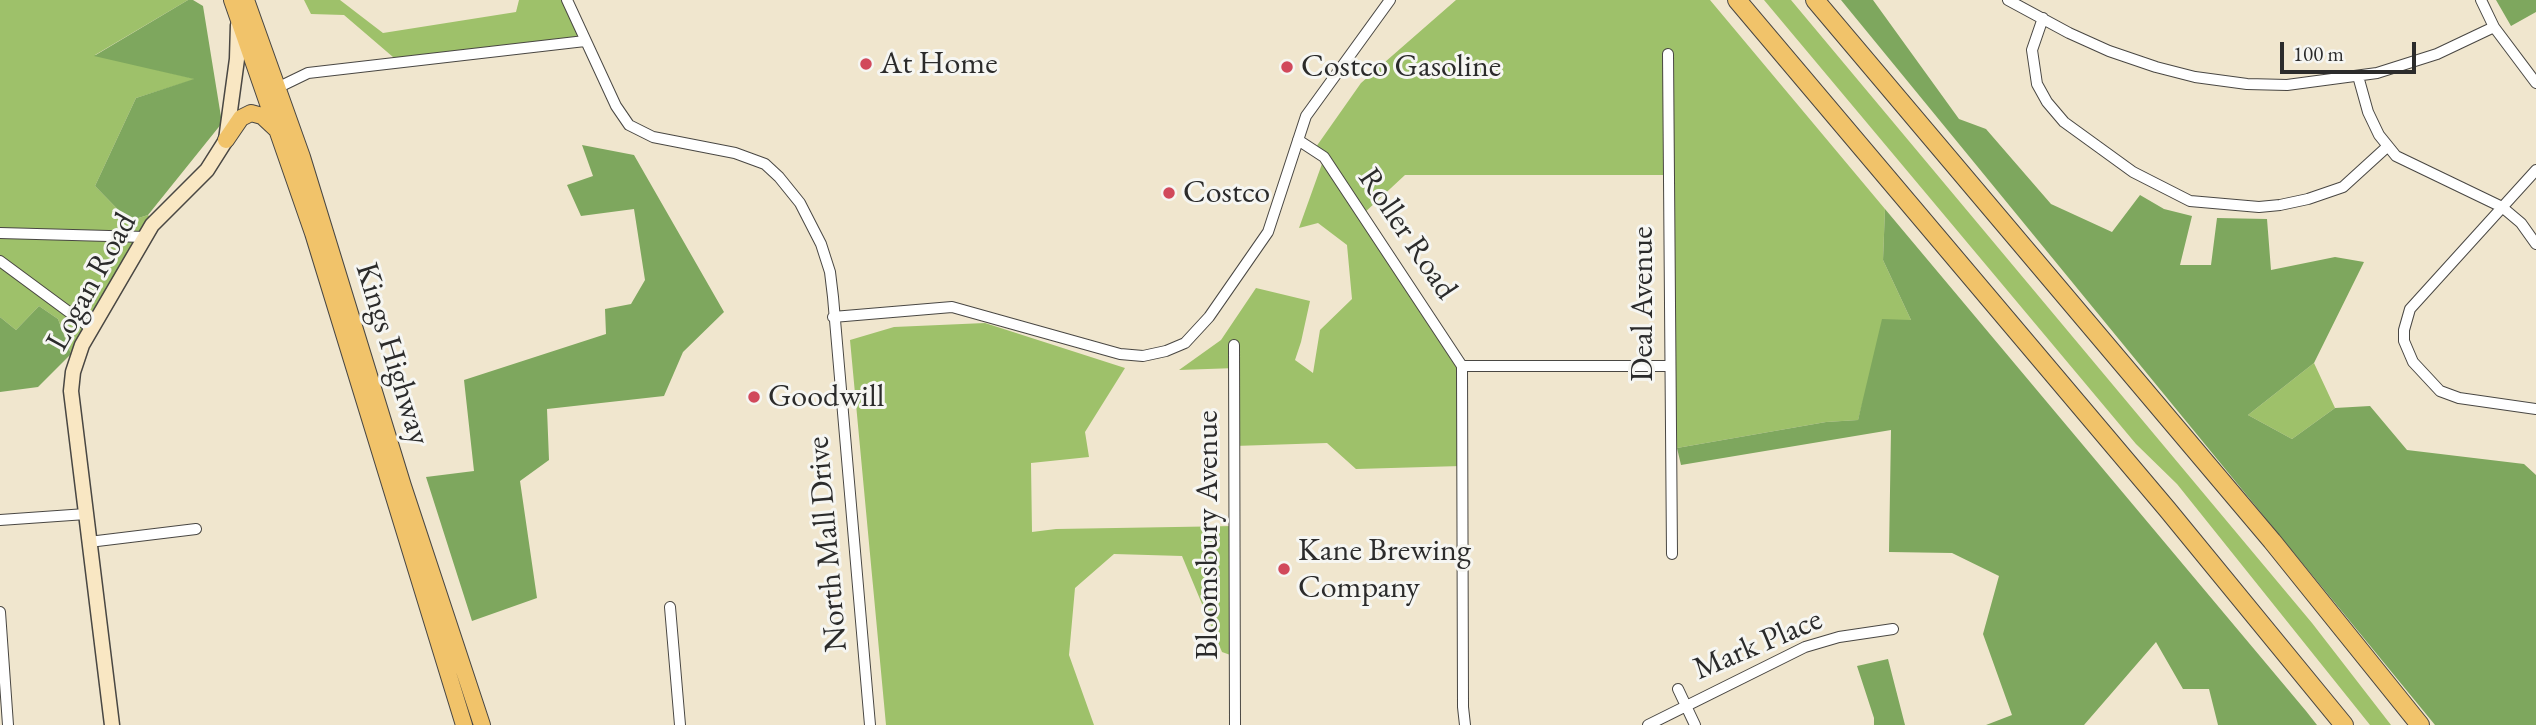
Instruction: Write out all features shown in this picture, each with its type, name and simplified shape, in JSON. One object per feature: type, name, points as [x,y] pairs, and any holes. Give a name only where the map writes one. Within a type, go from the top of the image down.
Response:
[{"type":"highway","points":[[1737,0],[2183,529],[2344,725]]},
{"type":"highway","points":[[1815,0],[2264,531],[2420,725]]},
{"type":"main road","name":"Kings Highway","points":[[232,0],[322,220],[403,486],[482,725]]},
{"type":"main road","name":"Kings Highway","points":[[246,0],[271,91],[279,132],[313,233],[464,725]]},
{"type":"main road","points":[[226,141],[241,118],[251,113],[262,116],[279,132]]},
{"type":"street","name":"North Mall Drive","points":[[567,0],[622,117],[638,131],[653,137],[747,156],[765,164],[800,203],[821,244],[830,272],[870,725]]},
{"type":"street","points":[[833,317],[952,307],[1121,354],[1143,356],[1166,351],[1185,342],[1198,331],[1268,232],[1306,116],[1390,0]]},
{"type":"street","points":[[2008,0],[2109,51],[2195,77],[2247,85],[2287,85],[2377,73],[2437,54],[2494,27]]},
{"type":"street","points":[[2481,0],[2494,27],[2536,83]]},
{"type":"street","name":"Logan Road","points":[[112,725],[71,384],[76,356],[152,225],[207,170],[226,141],[237,59],[238,16]]},
{"type":"street","points":[[2043,18],[2032,50],[2037,84],[2047,102],[2064,122],[2133,172],[2190,201],[2259,207],[2308,199],[2343,187],[2388,146]]},
{"type":"street","points":[[271,91],[308,73],[585,41]]},
{"type":"street","name":"Deal Avenue","points":[[1668,54],[1672,554]]},
{"type":"street","points":[[2358,76],[2368,112],[2379,135],[2396,156],[2502,207],[2521,223],[2536,244]]},
{"type":"street","name":"Roller Road","points":[[1298,140],[1324,157],[1462,366]]},
{"type":"street","points":[[2536,170],[2410,309],[2404,330],[2404,341],[2413,362],[2440,391],[2459,398],[2536,409]]},
{"type":"street","points":[[0,233],[145,237]]},
{"type":"street","points":[[0,261],[92,329]]},
{"type":"street","name":"Bloomsbury Avenue","points":[[1234,345],[1235,725]]},
{"type":"street","points":[[1465,725],[1462,366],[1669,366]]},
{"type":"street","points":[[0,520],[86,514]]},
{"type":"street","points":[[89,542],[196,530]]},
{"type":"street","points":[[670,607],[680,725]]},
{"type":"street","points":[[0,612],[8,725]]},
{"type":"street","name":"Mark Place","points":[[1648,725],[1805,647],[1839,637],[1893,629]]},
{"type":"street","points":[[1678,689],[1695,725]]},
{"type":"green space","points":[[0,0],[188,0],[95,55],[196,79],[136,98],[95,186],[129,221],[148,215],[155,223],[71,354],[58,319],[39,306],[16,330],[0,317]]},
{"type":"green space","points":[[188,0],[203,6],[222,123],[148,215],[129,221],[95,186],[136,98],[194,79],[94,56]]},
{"type":"green space","points":[[304,0],[340,0],[383,33],[516,12],[519,0],[569,0],[588,42],[400,63],[344,15],[311,14]]},
{"type":"green space","points":[[1456,0],[1710,0],[1885,209],[1883,260],[1911,320],[1870,376],[1858,420],[1826,422],[1677,448],[1663,175],[1405,175],[1363,214],[1456,359],[1461,466],[1356,469],[1327,443],[1234,446],[1236,368],[1179,370],[1221,340],[1256,288],[1310,301],[1295,360],[1313,373],[1320,330],[1352,299],[1347,245],[1318,223],[1299,228],[1323,161],[1316,147],[1361,83]]},
{"type":"green space","points":[[1764,0],[1791,0],[2312,623],[2391,725],[2370,725],[2177,484],[2136,444]]},
{"type":"green space","points":[[1841,0],[1873,0],[1959,119],[1986,129],[2051,204],[2112,232],[2140,195],[2164,209],[2192,216],[2180,265],[2211,265],[2217,218],[2267,219],[2271,270],[2335,257],[2364,262],[2314,363],[2248,415],[2292,439],[2335,408],[2370,406],[2407,450],[2524,464],[2536,475],[2536,725],[2435,725]]},
{"type":"green space","points":[[2496,0],[2536,0],[2536,12],[2511,26]]},
{"type":"green space","points":[[582,145],[634,155],[724,312],[683,352],[664,396],[547,409],[549,460],[520,481],[537,598],[472,621],[426,477],[474,471],[464,380],[606,334],[605,309],[631,304],[645,280],[634,209],[581,216],[567,185],[593,176]]},
{"type":"green space","points":[[1885,209],[2317,725],[2218,725],[2209,689],[2183,689],[2156,642],[2084,725],[1986,725],[2012,715],[1983,634],[1999,576],[1952,553],[1889,552],[1891,430],[1681,465],[1677,448],[1826,422],[1858,420],[1882,319],[1911,320],[1883,260]]},
{"type":"green space","points":[[39,306],[58,319],[71,354],[38,387],[0,392],[0,317],[16,330]]},
{"type":"green space","points":[[985,323],[1125,368],[1085,432],[1089,457],[1031,463],[1032,532],[1056,529],[1235,526],[1236,657],[1222,652],[1182,556],[1114,554],[1075,588],[1069,655],[1094,725],[886,725],[850,340],[894,327]]},
{"type":"green space","points":[[2314,363],[2335,408],[2292,439],[2248,415]]},
{"type":"green space","points":[[1888,659],[1905,725],[1874,725],[1857,666]]},
{"type":"place","name":"At Home","points":[[866,64]]},
{"type":"place","name":"Costco Gasoline","points":[[1287,67]]},
{"type":"place","name":"Costco","points":[[1169,193]]},
{"type":"place","name":"Goodwill","points":[[754,397]]},
{"type":"place","name":"Kane Brewing Company","points":[[1284,569]]}]
